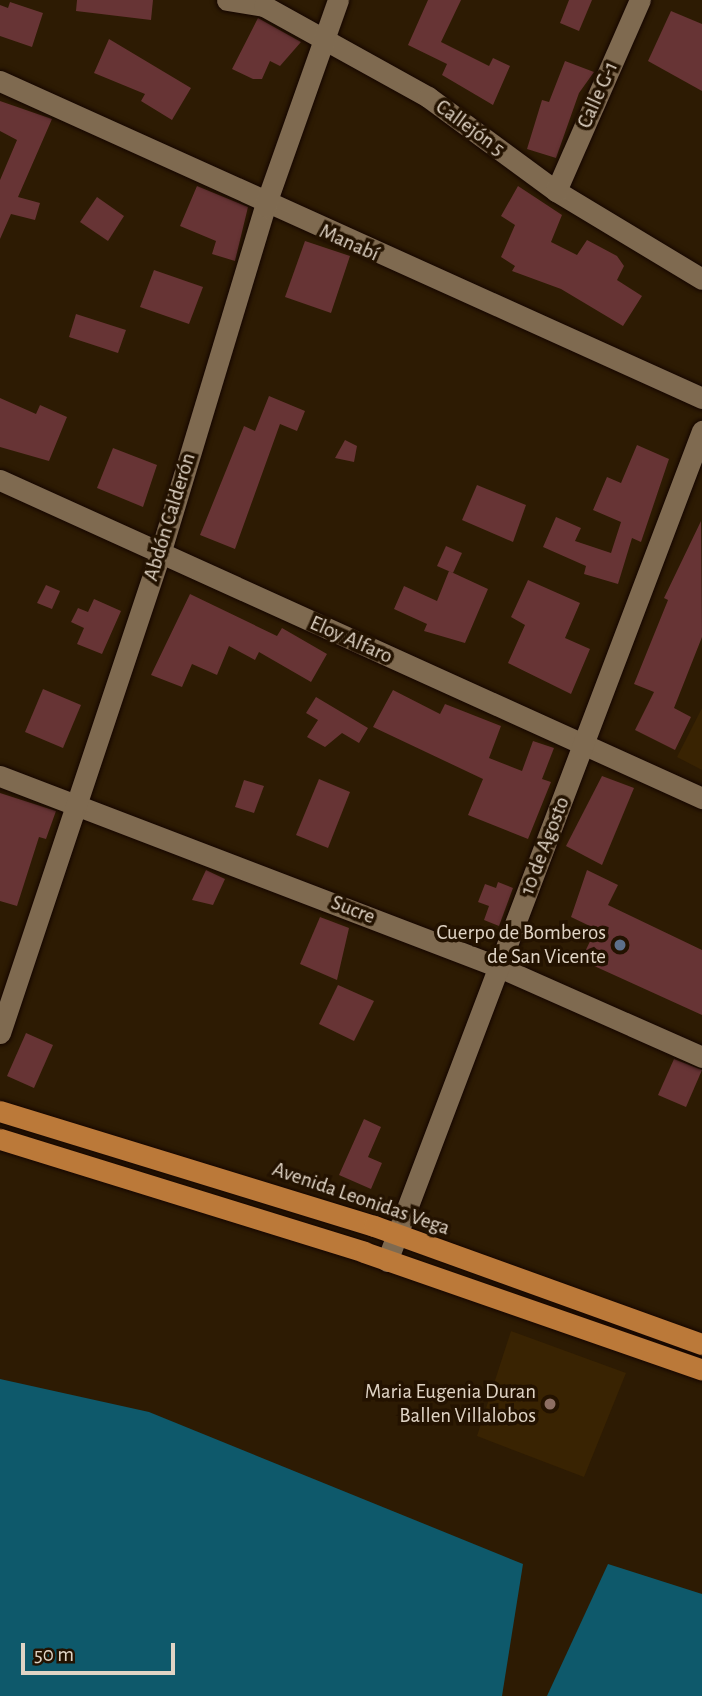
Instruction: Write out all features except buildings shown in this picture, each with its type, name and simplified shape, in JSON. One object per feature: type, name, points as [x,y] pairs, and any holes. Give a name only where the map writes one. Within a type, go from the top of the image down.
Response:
[{"type":"highway","name":"Avenida Leonidas Vega","points":[[0,1111],[396,1235],[702,1344]]},
{"type":"highway","points":[[0,1139],[387,1261],[702,1370]]},
{"type":"street","name":"Callejón 5","points":[[227,0],[264,6],[428,97],[556,191],[702,279]]},
{"type":"street","name":"Abdón Calderón","points":[[0,1033],[160,554],[265,206],[338,0]]},
{"type":"street","name":"Calle G-1","points":[[556,191],[640,0]]},
{"type":"street","name":"Manabí","points":[[0,81],[265,206],[702,398]]},
{"type":"street","name":"10 de Agosto","points":[[387,1261],[702,431]]},
{"type":"street","name":"Eloy Alfaro","points":[[0,480],[702,798]]},
{"type":"street","name":"Sucre","points":[[0,776],[499,967],[702,1057]]},
{"type":"shaded area","points":[[702,708],[702,770],[677,757]]},
{"type":"shaded area","name":"Maria Eugenia Duran Ballen Villalobos","points":[[511,1331],[626,1373],[584,1477],[477,1436]]},
{"type":"water","points":[[0,1379],[149,1412],[523,1564],[502,1696],[0,1696]]},
{"type":"water","points":[[608,1564],[702,1594],[702,1696],[547,1696]]},
{"type":"place","name":"Cuerpo de Bomberos de San Vicente","points":[[620,945]]},
{"type":"place","name":"Maria Eugenia Duran Ballen Villalobos","points":[[550,1404]]}]
